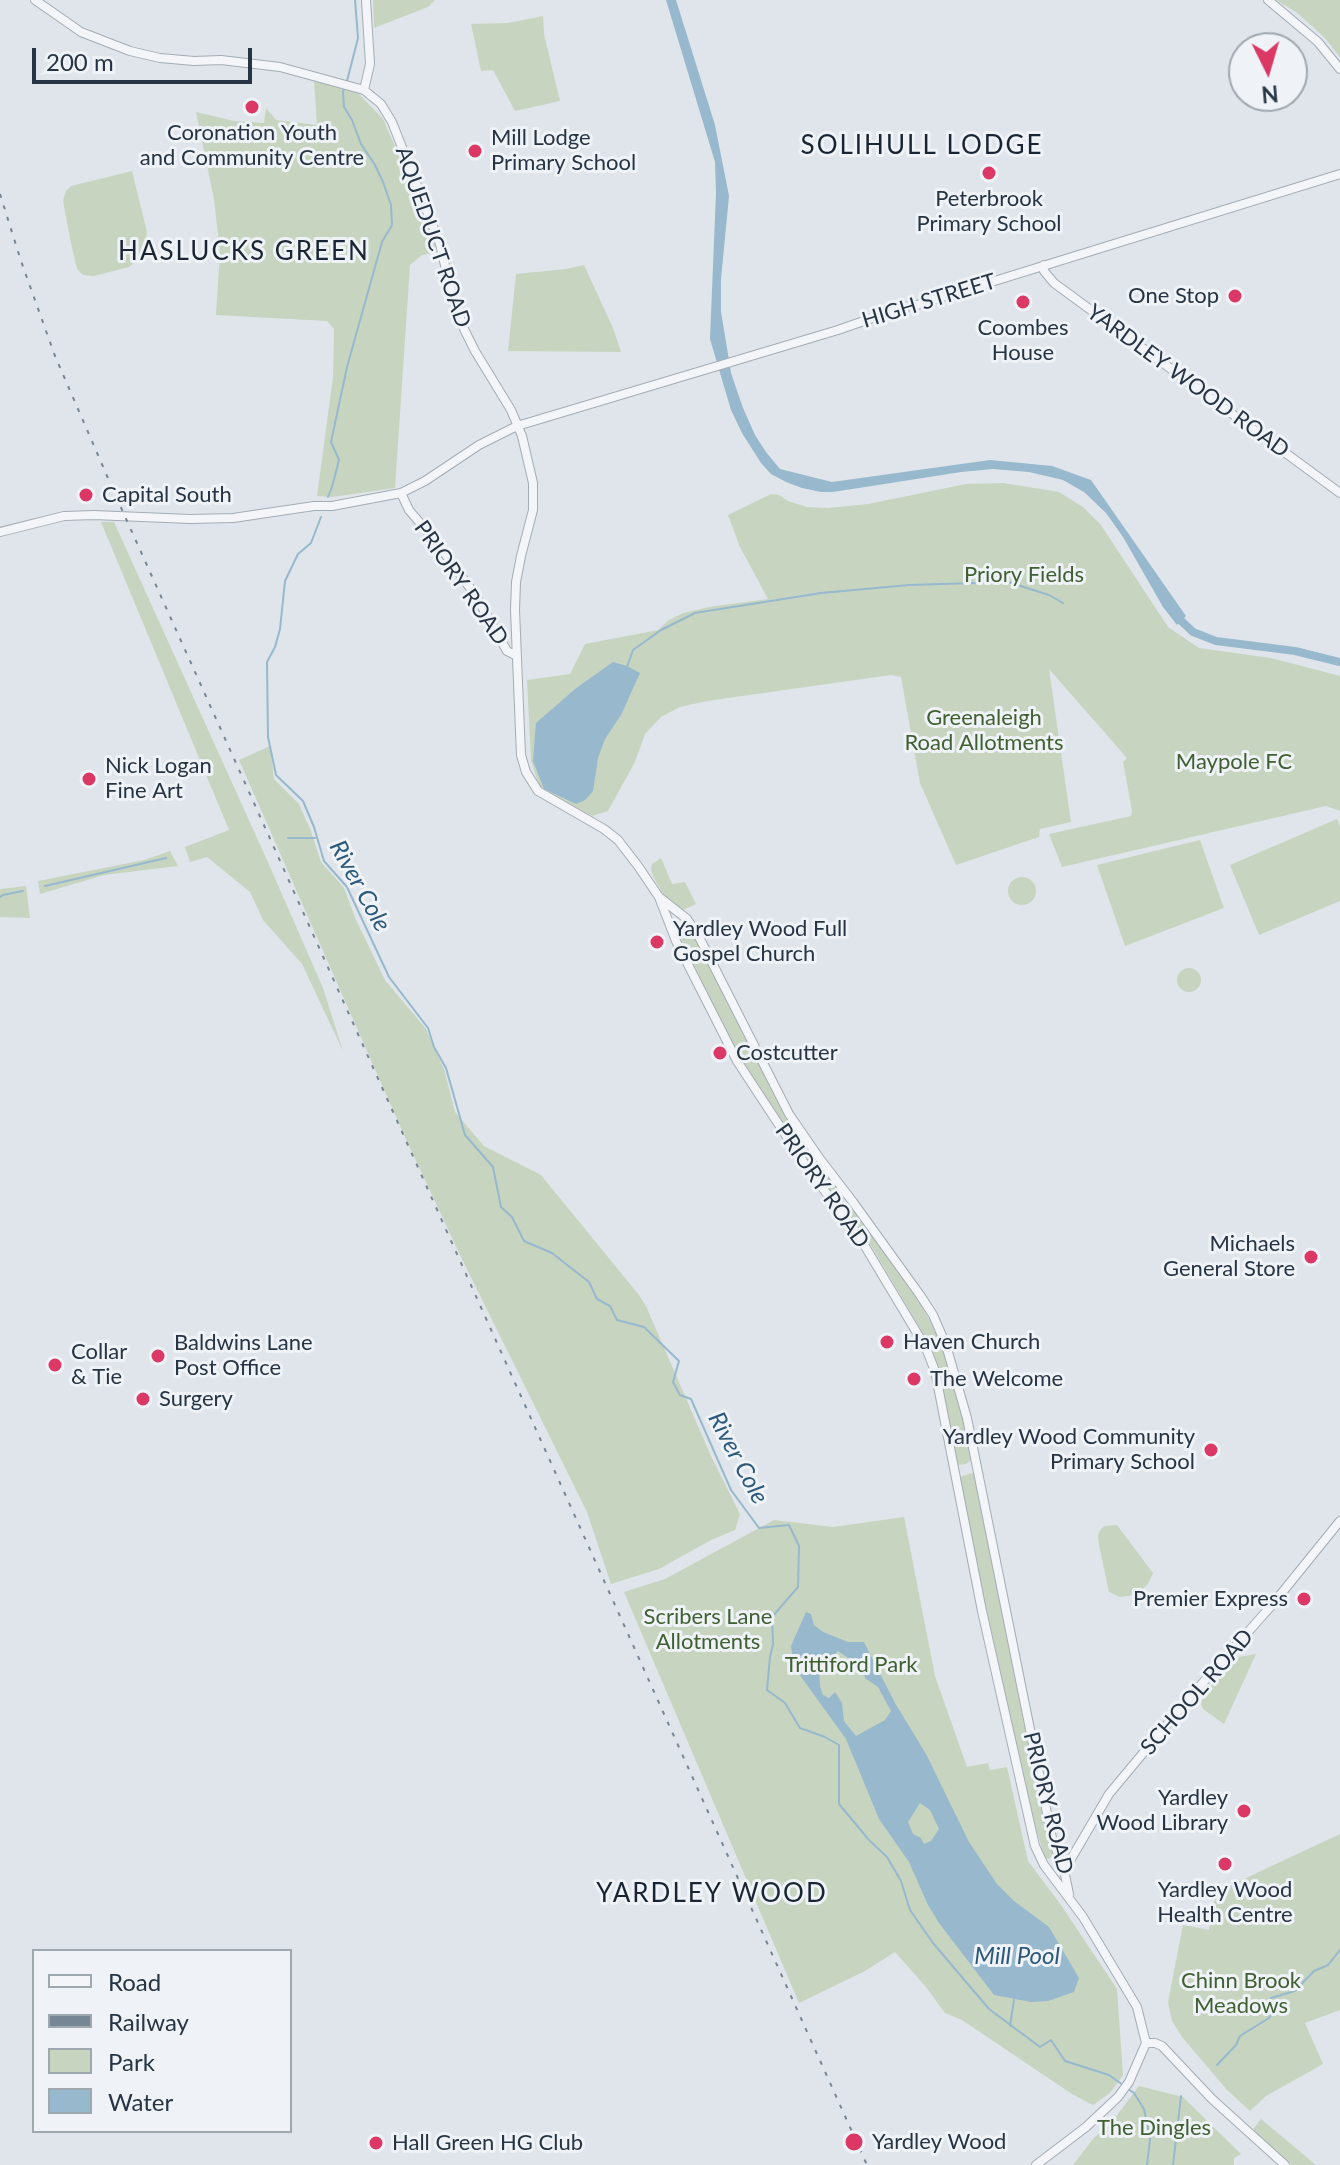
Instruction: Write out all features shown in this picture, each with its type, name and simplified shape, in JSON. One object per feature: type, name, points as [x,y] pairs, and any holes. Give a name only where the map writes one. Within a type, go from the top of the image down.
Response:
[{"type":"street","points":[[35,0],[81,32],[130,51],[160,58],[270,65],[364,90],[370,64],[366,0]]},
{"type":"street","points":[[1268,0],[1318,42],[1340,69]]},
{"type":"street","name":"AQUEDUCT ROAD","points":[[364,90],[381,104],[392,122],[438,238],[464,329],[511,410],[522,436],[534,494],[516,582],[517,656]]},
{"type":"street","name":"HIGH STREET","points":[[0,532],[64,516],[233,518],[332,506],[401,493],[479,445],[517,426],[1340,174]]},
{"type":"street","name":"YARDLEY WOOD ROAD","points":[[1044,265],[1044,271],[1054,283],[1340,493]]},
{"type":"street","name":"PRIORY ROAD","points":[[401,493],[409,510],[476,596],[507,651],[517,656],[521,755],[529,780],[540,793],[585,817],[618,840],[638,866],[659,897],[676,941],[737,1061],[808,1169],[841,1211],[926,1348],[935,1371],[976,1583],[1035,1846],[1041,1860],[1070,1898]]},
{"type":"street","name":"PRIORY ROAD","points":[[659,897],[687,919],[698,935],[789,1114],[933,1315],[955,1370],[967,1418],[1052,1838],[1070,1898]]},
{"type":"street","points":[[841,1211],[853,1202]]},
{"type":"street","name":"SCHOOL ROAD","points":[[1055,1880],[1109,1794],[1340,1521]]},
{"type":"street","points":[[1036,2165],[1086,2127],[1118,2097],[1129,2082],[1146,2043],[1137,2007],[1070,1898]]},
{"type":"street","points":[[1146,2043],[1162,2046],[1212,2099],[1285,2165]]},
{"type":"green space","points":[[373,0],[435,0],[428,7],[374,28]]},
{"type":"green space","points":[[1276,0],[1340,0],[1340,57],[1324,37],[1296,12]]},
{"type":"green space","points":[[543,16],[544,34],[560,101],[515,111],[493,70],[481,71],[471,24],[508,23]]},
{"type":"green space","points":[[314,81],[358,93],[383,119],[438,252],[422,255],[410,265],[395,488],[332,497],[317,496],[333,377],[334,329],[327,321],[216,315],[220,252],[214,199],[196,112],[234,121],[264,123],[266,108],[276,120],[317,125]]},
{"type":"green space","points":[[132,171],[147,232],[144,250],[129,267],[94,276],[83,275],[77,269],[71,243],[63,201],[66,191],[71,186]]},
{"type":"green space","points":[[584,265],[621,352],[508,351],[516,274]]},
{"type":"green space","name":"Priory Fields","points":[[1003,483],[1059,492],[1083,507],[1101,525],[1168,627],[1199,648],[1271,658],[1340,676],[1340,811],[1326,806],[1062,867],[1049,834],[1131,816],[1132,811],[1123,762],[1127,758],[1049,669],[1071,822],[1040,829],[1039,837],[956,865],[920,783],[901,677],[891,675],[680,707],[661,717],[645,734],[635,762],[608,811],[592,816],[540,789],[531,761],[527,680],[570,674],[585,644],[658,630],[683,613],[768,599],[740,547],[728,515],[771,494],[807,507],[828,508],[868,504],[966,484]]},
{"type":"green space","points":[[101,522],[114,522],[323,988],[343,1051],[302,964],[263,920],[250,892],[207,857],[190,862],[185,847],[229,830]]},
{"type":"green space","points":[[270,746],[274,779],[299,804],[321,862],[344,888],[385,980],[426,1029],[444,1069],[455,1112],[484,1146],[541,1175],[646,1306],[711,1456],[740,1514],[735,1530],[659,1569],[611,1584],[587,1512],[404,1135],[239,760]]},
{"type":"green space","points":[[1337,819],[1340,826],[1340,901],[1259,935],[1230,865]]},
{"type":"green space","points":[[1200,840],[1224,908],[1125,946],[1097,865]]},
{"type":"green space","points":[[170,851],[178,866],[104,875],[40,894],[38,881],[144,860]]},
{"type":"green space","points":[[661,858],[672,884],[685,882],[696,904],[678,909],[663,894],[651,869],[652,864]]},
{"type":"green space","points":[[1022,877],[1032,881],[1036,891],[1032,901],[1022,905],[1012,901],[1008,891],[1012,881]]},
{"type":"green space","points":[[26,886],[30,918],[0,917],[0,889]]},
{"type":"green space","points":[[686,927],[696,937],[787,1118],[845,1198],[843,1203],[838,1202],[807,1161],[742,1062],[683,943],[679,933]]},
{"type":"green space","points":[[1189,968],[1200,975],[1201,980],[1194,991],[1189,992],[1178,985],[1177,980],[1184,969]]},
{"type":"green space","points":[[849,1209],[855,1211],[915,1294],[942,1343],[964,1423],[971,1460],[966,1464],[959,1465],[955,1458],[936,1364],[928,1342],[872,1247],[847,1214]]},
{"type":"green space","points":[[972,1473],[1053,1856],[1049,1859],[1045,1858],[1032,1816],[967,1521],[960,1477]]},
{"type":"green space","name":"Trittiford Park","points":[[904,1517],[935,1676],[967,1767],[988,1763],[990,1770],[1007,1767],[1028,1861],[1117,1989],[1123,2075],[1110,2093],[1093,2105],[962,2020],[945,2013],[895,1952],[865,1971],[799,2003],[624,1592],[665,1579],[774,1520],[833,1527]]},
{"type":"green space","points":[[1117,1525],[1153,1573],[1138,1594],[1120,1597],[1109,1592],[1098,1535],[1105,1526]]},
{"type":"green space","points":[[1256,1654],[1224,1724],[1203,1709],[1204,1693],[1239,1657]]},
{"type":"green space","name":"Chinn Brook Meadows","points":[[1340,1834],[1340,2010],[1305,2023],[1323,2064],[1266,2096],[1250,2111],[1227,2090],[1172,2021],[1168,2002],[1183,1925],[1209,1930],[1216,1892]]},
{"type":"green space","name":"The Dingles","points":[[1139,2086],[1183,2097],[1241,2154],[1234,2158],[1234,2165],[1073,2165]]},
{"type":"green space","points":[[1261,2119],[1316,2165],[1292,2165],[1254,2133]]},
{"type":"water","points":[[666,0],[676,0],[715,125],[729,196],[721,312],[731,373],[743,408],[766,452],[780,469],[832,482],[990,460],[1052,466],[1091,480],[1186,616],[1177,625],[1106,513],[1084,492],[1063,480],[1029,472],[993,469],[821,492],[786,482],[771,474],[761,463],[731,410],[710,339],[715,162]]},
{"type":"water","points":[[613,662],[640,673],[621,715],[605,739],[598,758],[593,791],[576,804],[544,789],[533,761],[536,723],[575,689]]},
{"type":"water","name":"Mill Pool","points":[[806,1612],[811,1614],[814,1625],[823,1632],[848,1642],[864,1642],[895,1703],[926,1754],[969,1842],[997,1884],[1049,1927],[1079,1978],[1074,1992],[1048,2001],[1031,2002],[994,1995],[928,1905],[909,1862],[879,1819],[846,1739],[799,1674],[791,1646]],"holes":[[[838,1651],[863,1668],[865,1678],[878,1687],[891,1711],[885,1720],[856,1736],[844,1721],[842,1703],[835,1692],[829,1698],[823,1695],[820,1686],[819,1666]],[[920,1803],[930,1810],[939,1829],[931,1841],[924,1844],[921,1838],[913,1834],[908,1822]]]},
{"type":"waterway","name":"River Cole","points":[[347,81],[358,38],[355,0]]},
{"type":"waterway","name":"River Cole","points":[[328,497],[339,460],[331,442],[347,367],[382,242],[392,225],[391,205],[383,182],[344,107],[345,86]]},
{"type":"waterway","name":"River Cole","points":[[321,517],[311,543],[298,554],[285,581],[280,629],[267,662],[268,737],[276,775],[303,801],[324,861],[347,887],[389,977],[428,1028],[446,1068],[465,1135],[493,1167],[501,1207],[512,1217],[524,1241],[552,1253],[589,1282],[597,1299],[610,1306],[617,1320],[644,1327],[679,1361],[673,1382],[680,1395],[691,1399],[731,1490],[759,1528],[789,1525],[799,1546],[798,1587],[772,1617],[773,1644],[767,1690],[785,1703],[800,1728],[839,1745],[839,1804],[887,1857],[901,1881],[910,1910],[933,1943],[989,2009],[1040,2047],[1051,2040],[1065,2061],[1109,2075],[1123,2085]]},
{"type":"waterway","points":[[627,667],[633,650],[661,630],[695,613],[821,593],[909,585],[1008,582],[1049,595],[1063,603]]},
{"type":"waterway","points":[[1175,615],[1193,632],[1216,641],[1295,651],[1340,662]]},
{"type":"waterway","points":[[288,838],[315,838]]},
{"type":"waterway","points":[[45,886],[166,858]]},
{"type":"waterway","points":[[0,897],[23,891]]},
{"type":"waterway","points":[[1217,2065],[1236,2045],[1240,2036],[1269,2018],[1273,2011],[1268,2004],[1271,1998],[1295,1991],[1314,1971],[1328,1965],[1340,1950]]},
{"type":"waterway","points":[[1010,2026],[1014,2000]]},
{"type":"waterway","name":"River Cole","points":[[1128,2089],[1144,2109],[1150,2139],[1147,2165]]},
{"type":"waterway","points":[[1173,2165],[1181,2096]]},
{"type":"railway","points":[[0,194],[55,356],[114,492],[867,2165]]},
{"type":"place","name":"Coronation Youth and Community Centre","points":[[252,107]]},
{"type":"place","name":"Mill Lodge Primary School","points":[[475,151]]},
{"type":"place","name":"Peterbrook Primary School","points":[[989,173]]},
{"type":"place","name":"One Stop","points":[[1235,296]]},
{"type":"place","name":"Coombes House","points":[[1023,302]]},
{"type":"place","name":"Capital South","points":[[86,495]]},
{"type":"place","name":"Nick Logan Fine Art","points":[[89,779]]},
{"type":"place","name":"Yardley Wood Full Gospel Church","points":[[657,942]]},
{"type":"place","name":"Costcutter","points":[[720,1053]]},
{"type":"place","name":"Michaels General Store","points":[[1311,1257]]},
{"type":"place","name":"Haven Church","points":[[887,1342]]},
{"type":"place","name":"Baldwins Lane Post Office","points":[[158,1356]]},
{"type":"place","name":"Collar & Tie","points":[[55,1365]]},
{"type":"place","name":"The Welcome","points":[[914,1379]]},
{"type":"place","name":"Surgery","points":[[143,1399]]},
{"type":"place","name":"Yardley Wood Community Primary School","points":[[1211,1450]]},
{"type":"place","name":"Premier Express","points":[[1304,1599]]},
{"type":"place","name":"Yardley Wood Library","points":[[1244,1811]]},
{"type":"place","name":"Yardley Wood Health Centre","points":[[1225,1864]]},
{"type":"place","name":"Yardley Wood","points":[[854,2142]]},
{"type":"place","name":"Hall Green HG Club","points":[[376,2143]]},
{"type":"district","name":"SOLIHULL LODGE","points":[[922,146]]},
{"type":"district","name":"HASLUCKS GREEN","points":[[244,252]]},
{"type":"district","name":"YARDLEY WOOD","points":[[712,1894]]},
{"type":"park label","name":"Greenaleigh Road Allotments","points":[[984,730]]},
{"type":"park label","name":"Maypole FC","points":[[1234,762]]},
{"type":"park label","name":"Scribers Lane Allotments","points":[[708,1630]]}]
